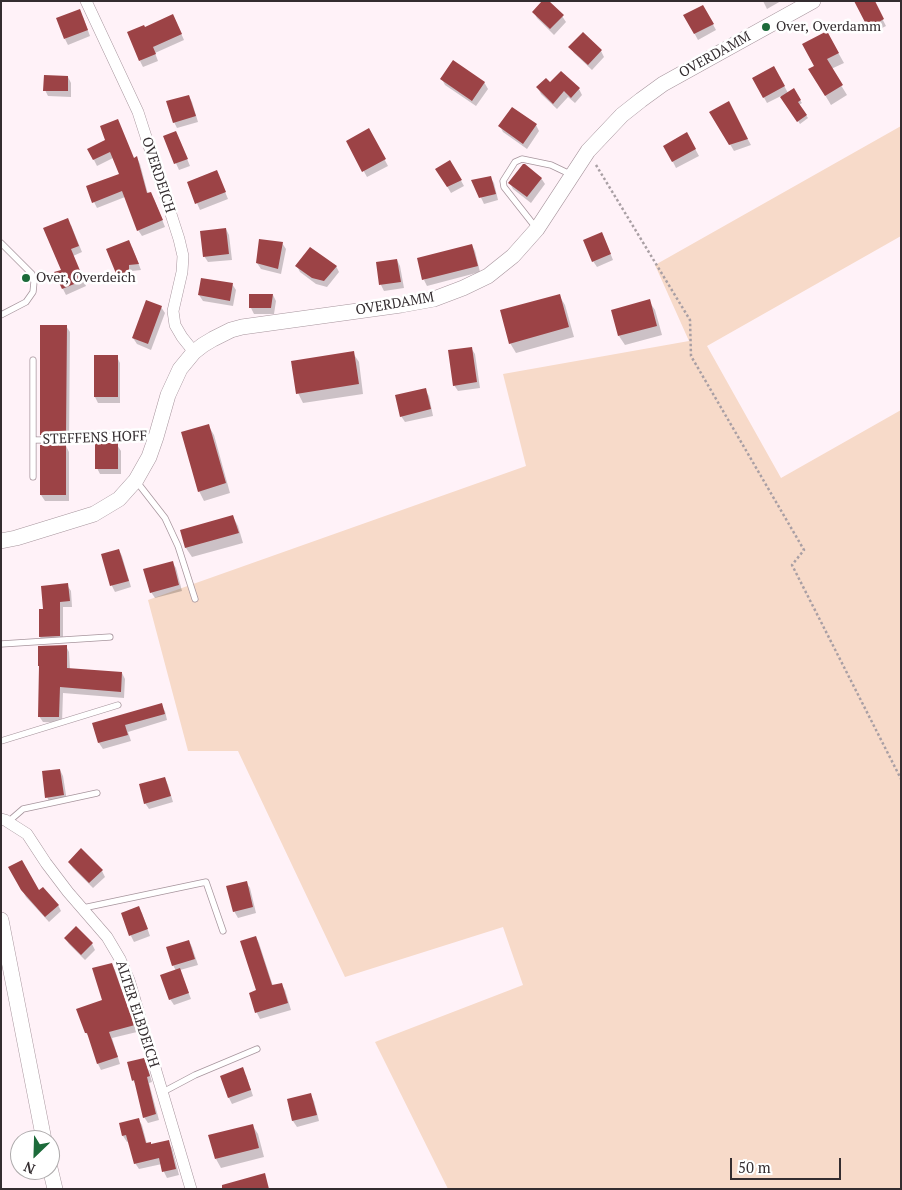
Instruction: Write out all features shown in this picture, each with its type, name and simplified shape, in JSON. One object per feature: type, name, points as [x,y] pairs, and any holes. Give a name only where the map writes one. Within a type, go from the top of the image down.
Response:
[{"type":"street","name":"OVERDEICH","points":[[86,1],[138,112],[179,239],[183,256],[182,272],[173,311],[175,325],[194,352]]},
{"type":"street","name":"OVERDAMM","points":[[1,541],[94,514],[119,499],[136,480],[149,457],[168,395],[180,369],[194,352],[213,339],[242,327],[434,299],[488,276],[513,256],[537,229],[588,151],[622,115],[656,89],[813,1]]},
{"type":"street","name":"ALTER ELBDEICH","points":[[4,821],[27,834],[46,863],[107,937],[120,959],[129,980],[191,1189]]},
{"type":"street","points":[[1,920],[42,1130]]},
{"type":"lane","points":[[537,229],[504,187],[503,181],[515,162],[522,159],[551,165],[572,175]]},
{"type":"lane","points":[[1,243],[24,264],[32,274],[34,282],[33,292],[26,302],[1,315]]},
{"type":"lane","name":"STEFFENS HOFF","points":[[33,360],[33,477]]},
{"type":"lane","name":"STEFFENS HOFF","points":[[33,440],[88,440],[96,436],[156,437]]},
{"type":"lane","points":[[136,480],[166,518],[178,546],[195,599]]},
{"type":"lane","points":[[1,644],[110,637]]},
{"type":"lane","points":[[1,741],[118,705]]},
{"type":"lane","points":[[4,821],[22,809],[97,793]]},
{"type":"lane","points":[[83,908],[206,882],[223,931]]},
{"type":"lane","points":[[163,1092],[195,1075],[257,1049]]},
{"type":"path","points":[[588,151],[690,320],[691,356],[804,550],[792,565],[901,779]]},
{"type":"shaded area","points":[[901,126],[901,236],[707,346],[781,478],[901,410],[901,1189],[448,1189],[375,1042],[523,985],[503,927],[345,977],[238,751],[188,751],[148,600],[526,466],[503,374],[689,341],[655,265]]},
{"type":"building","points":[[542,1],[549,1],[564,15],[550,29],[532,12]]},
{"type":"building","points":[[854,1],[875,1],[884,19],[868,28]]},
{"type":"building","points":[[703,5],[714,24],[694,34],[683,15]]},
{"type":"building","points":[[80,9],[88,30],[64,39],[56,18]]},
{"type":"building","points":[[173,14],[182,34],[153,47],[156,54],[139,61],[127,32],[144,25],[145,27]]},
{"type":"building","points":[[827,31],[839,53],[827,59],[843,85],[825,96],[808,69],[814,66],[802,44]]},
{"type":"building","points":[[583,32],[602,50],[588,65],[568,47]]},
{"type":"building","points":[[453,60],[485,82],[472,101],[440,79]]},
{"type":"building","points":[[774,66],[785,86],[763,98],[752,78]]},
{"type":"building","points":[[561,71],[580,88],[571,98],[564,91],[553,104],[536,87],[546,78],[550,82]]},
{"type":"building","points":[[44,75],[68,76],[68,91],[43,91]]},
{"type":"building","points":[[794,88],[801,100],[798,102],[807,115],[797,122],[780,97]]},
{"type":"building","points":[[189,95],[196,116],[173,123],[166,101]]},
{"type":"building","points":[[729,101],[748,139],[729,145],[709,112]]},
{"type":"building","points":[[512,107],[537,124],[523,144],[498,126]]},
{"type":"building","points":[[118,119],[134,158],[137,156],[147,193],[151,192],[163,220],[137,231],[122,191],[92,203],[86,186],[119,174],[110,152],[93,160],[87,149],[105,140],[100,126]]},
{"type":"building","points":[[369,128],[386,159],[362,172],[346,141]]},
{"type":"building","points":[[176,131],[188,159],[174,164],[163,136]]},
{"type":"building","points":[[687,132],[696,149],[672,162],[663,146]]},
{"type":"building","points":[[450,160],[462,180],[447,187],[435,169]]},
{"type":"building","points":[[523,164],[542,178],[527,197],[508,183]]},
{"type":"building","points":[[217,170],[226,192],[195,204],[187,182]]},
{"type":"building","points":[[491,176],[496,194],[479,198],[471,180]]},
{"type":"building","points":[[68,218],[79,246],[71,249],[84,280],[62,289],[54,272],[61,270],[43,228]]},
{"type":"building","points":[[226,228],[229,254],[203,257],[200,231]]},
{"type":"building","points":[[602,232],[611,254],[592,262],[583,240]]},
{"type":"building","points":[[259,239],[283,242],[278,269],[256,263]]},
{"type":"building","points":[[129,240],[139,264],[129,265],[129,272],[117,276],[106,249]]},
{"type":"building","points":[[472,244],[478,266],[422,280],[417,258]]},
{"type":"building","points":[[310,247],[337,266],[324,281],[312,278],[295,266]]},
{"type":"building","points":[[397,259],[401,282],[379,285],[376,262]]},
{"type":"building","points":[[201,278],[233,283],[230,301],[198,295]]},
{"type":"building","points":[[249,294],[273,294],[271,308],[249,308]]},
{"type":"building","points":[[560,294],[569,327],[509,344],[500,310]]},
{"type":"building","points":[[650,299],[657,326],[618,336],[611,310]]},
{"type":"building","points":[[146,300],[162,306],[148,344],[132,338]]},
{"type":"building","points":[[40,325],[67,325],[66,435],[40,435]]},
{"type":"building","points":[[472,347],[477,382],[453,386],[448,350]]},
{"type":"building","points":[[354,351],[359,384],[296,394],[291,361]]},
{"type":"building","points":[[94,355],[118,355],[118,397],[94,397]]},
{"type":"building","points":[[426,388],[431,409],[400,417],[395,395]]},
{"type":"building","points":[[209,424],[226,483],[198,492],[181,432]]},
{"type":"building","points":[[95,443],[118,443],[118,469],[95,469]]},
{"type":"building","points":[[40,445],[66,445],[66,495],[40,495]]},
{"type":"building","points":[[233,515],[239,533],[185,548],[180,530]]},
{"type":"building","points":[[119,549],[129,581],[110,586],[101,554]]},
{"type":"building","points":[[173,561],[179,585],[150,593],[143,569]]},
{"type":"building","points":[[68,583],[70,601],[60,602],[60,636],[39,637],[39,609],[43,609],[41,586]]},
{"type":"building","points":[[67,645],[67,668],[122,672],[121,692],[60,687],[59,717],[38,717],[38,646]]},
{"type":"building","points":[[162,703],[165,714],[125,725],[128,735],[98,743],[92,723]]},
{"type":"building","points":[[60,769],[64,795],[45,798],[42,771]]},
{"type":"building","points":[[165,777],[171,796],[144,804],[139,784]]},
{"type":"building","points":[[81,848],[103,870],[89,883],[68,862]]},
{"type":"building","points":[[22,860],[39,890],[43,887],[59,905],[45,917],[21,890],[8,867]]},
{"type":"building","points":[[247,881],[253,907],[233,912],[226,886]]},
{"type":"building","points":[[139,906],[148,929],[129,936],[121,913]]},
{"type":"building","points":[[76,926],[93,943],[81,955],[64,938]]},
{"type":"building","points":[[256,936],[272,985],[282,983],[288,1003],[255,1013],[249,993],[256,990],[240,941]]},
{"type":"building","points":[[189,940],[195,959],[172,966],[166,947]]},
{"type":"building","points":[[112,963],[135,1025],[109,1032],[118,1057],[97,1064],[87,1033],[85,1033],[76,1009],[102,1000],[92,968]]},
{"type":"building","points":[[180,968],[189,993],[169,1000],[160,975]]},
{"type":"building","points":[[144,1058],[150,1076],[147,1077],[156,1114],[143,1118],[134,1080],[132,1081],[127,1062]]},
{"type":"building","points":[[243,1067],[251,1090],[228,1098],[220,1076]]},
{"type":"building","points":[[311,1093],[317,1115],[292,1121],[287,1099]]},
{"type":"building","points":[[139,1118],[146,1143],[151,1142],[151,1144],[169,1140],[176,1169],[162,1172],[159,1158],[134,1164],[126,1135],[122,1136],[119,1123]]},
{"type":"building","points":[[253,1124],[259,1148],[215,1159],[208,1135]]},
{"type":"building","points":[[265,1173],[269,1189],[222,1189],[222,1185]]},
{"type":"place","name":"Over, Overdamm","points":[[766,27]]},
{"type":"place","name":"Over, Overdeich","points":[[26,278]]}]
